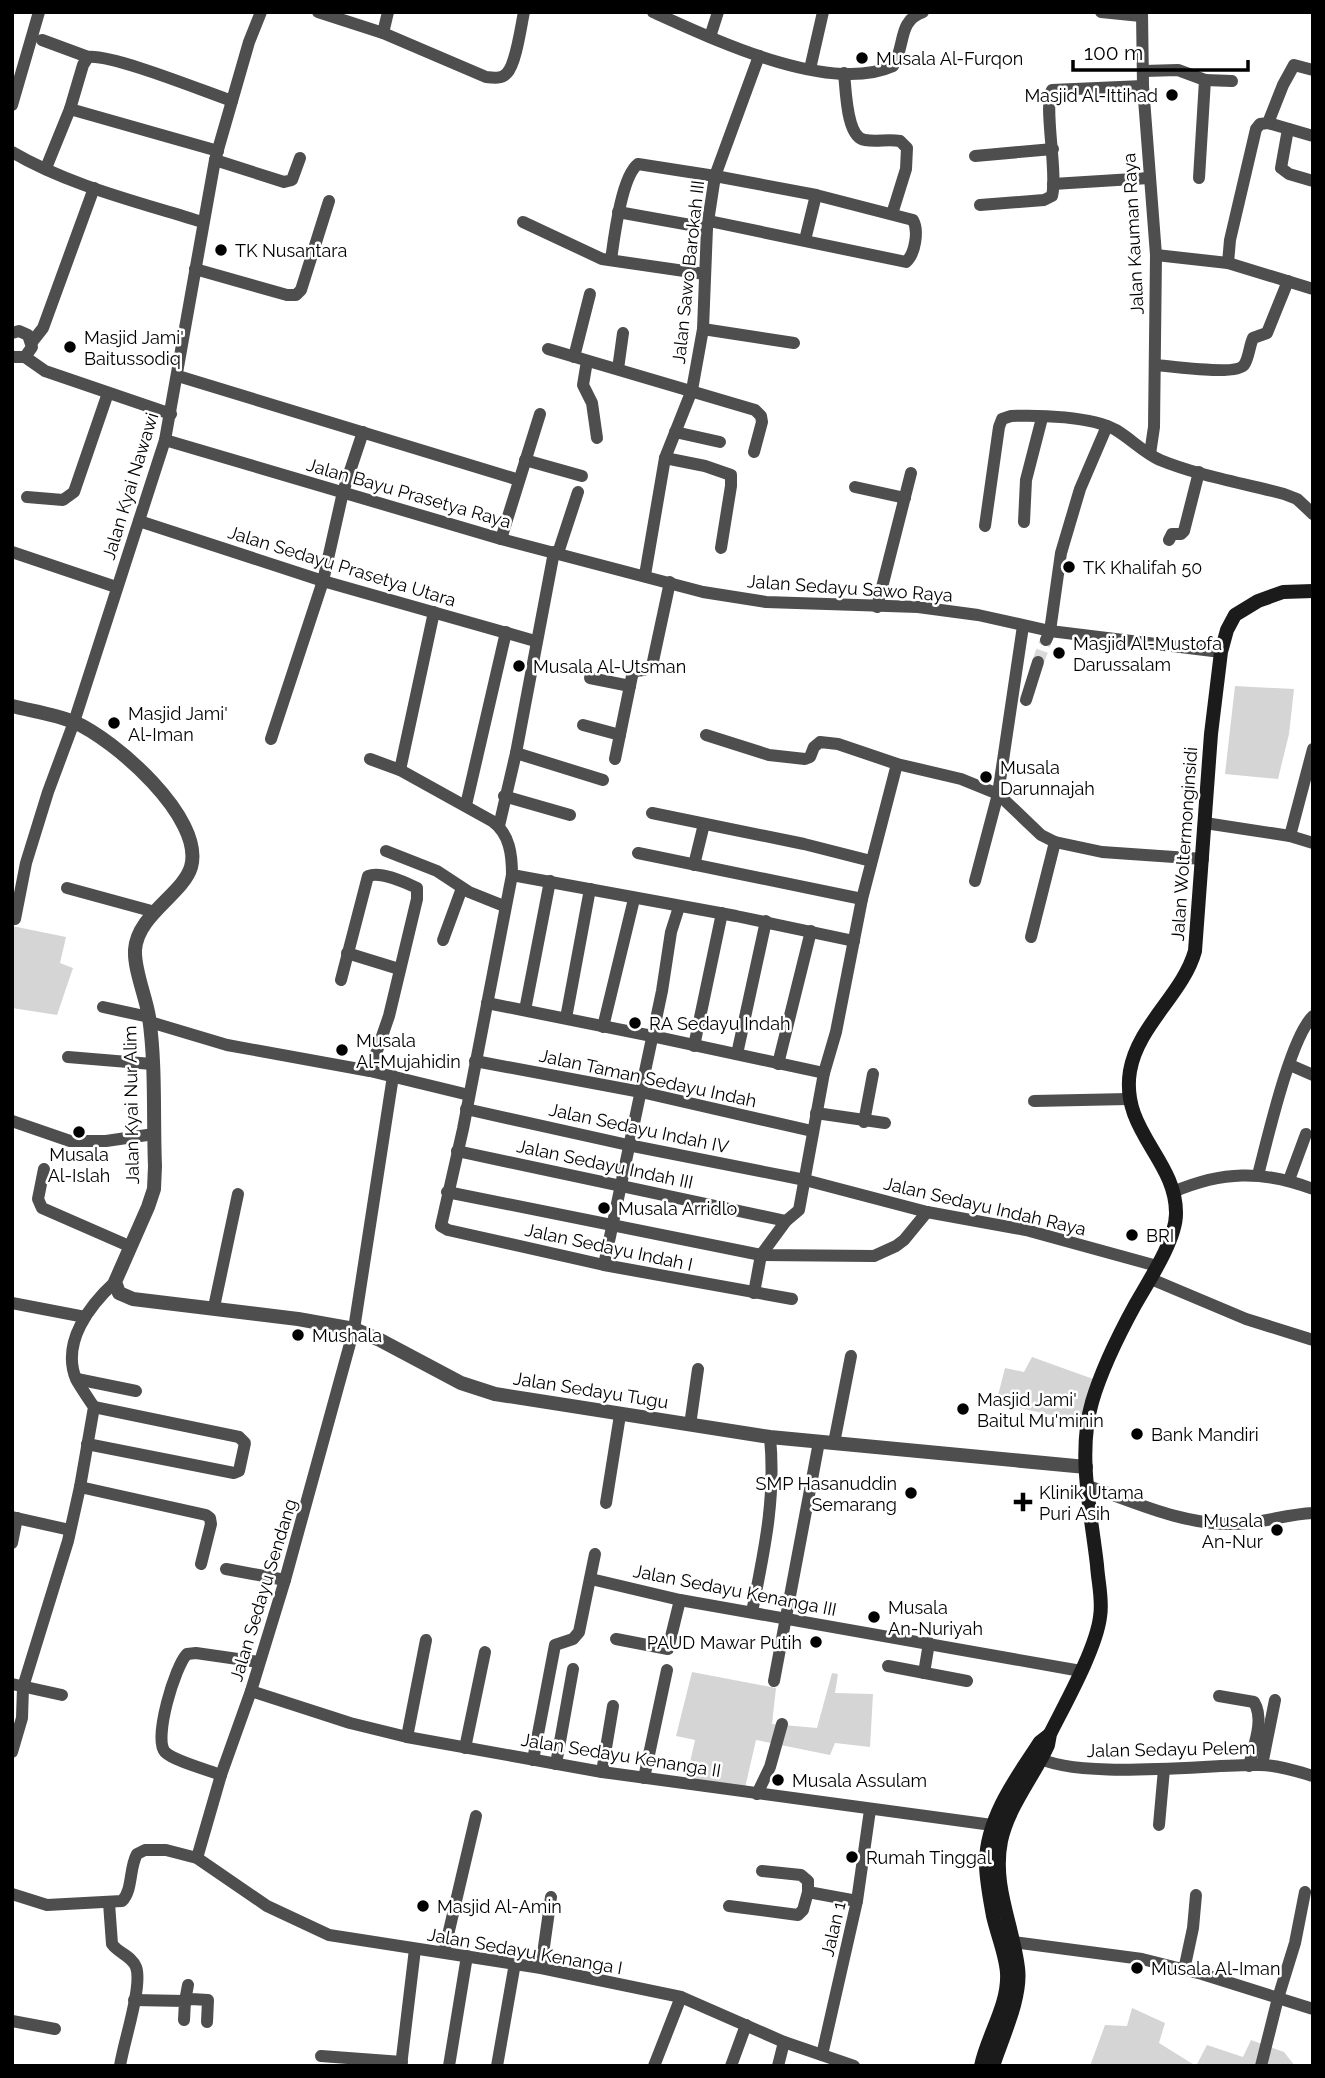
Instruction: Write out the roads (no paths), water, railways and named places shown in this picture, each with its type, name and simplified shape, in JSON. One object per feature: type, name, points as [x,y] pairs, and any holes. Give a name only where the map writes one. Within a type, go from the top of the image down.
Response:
[{"type":"main road","name":"Jalan Woltermonginsidi","points":[[1128,1099],[1135,1054],[1192,960],[1197,939],[1211,734],[1221,652],[1227,630],[1235,615],[1273,594],[1313,591]]},
{"type":"main road","points":[[981,2066],[1000,2011],[1007,1973],[1006,1941],[992,1862],[992,1825],[1007,1808],[1037,1757],[1040,1742],[1050,1734],[1081,1671],[1101,1616],[1086,1467],[1086,1437],[1093,1399],[1118,1338],[1154,1273],[1176,1216],[1173,1192],[1133,1115],[1128,1099]]},
{"type":"main road","points":[[992,1862],[1004,1829],[1007,1808]]},
{"type":"main road","points":[[993,2066],[1016,1996],[1019,1970],[1006,1941]]},
{"type":"street","points":[[12,105],[39,12]]},
{"type":"street","name":"Jalan Kyai Nawawi","points":[[15,919],[29,851],[47,792],[74,722],[165,440],[216,155],[249,42],[261,12]]},
{"type":"street","points":[[318,12],[383,33],[486,77],[500,78],[511,68],[524,12]]},
{"type":"street","points":[[383,33],[388,12]]},
{"type":"street","points":[[653,12],[759,56],[810,69],[844,73],[874,71],[893,66],[900,53],[904,28],[913,17],[923,12]]},
{"type":"street","points":[[710,37],[718,12]]},
{"type":"street","points":[[810,69],[823,12]]},
{"type":"street","points":[[1101,12],[1142,14]]},
{"type":"street","name":"Jalan Kauman Raya","points":[[1142,14],[1143,86],[1156,255],[1154,427],[1150,454]]},
{"type":"street","points":[[42,40],[88,58],[113,61],[232,101]]},
{"type":"street","name":"Jalan Sawo Barokah III","points":[[645,575],[665,458],[692,390],[703,329],[708,225],[715,176],[759,56]]},
{"type":"street","points":[[46,168],[70,109],[83,65],[88,58]]},
{"type":"street","points":[[1268,123],[1294,65],[1313,70]]},
{"type":"street","points":[[1144,71],[1178,70],[1205,80],[1232,81]]},
{"type":"street","points":[[844,73],[849,115],[855,134],[864,140],[900,141],[907,148],[906,169],[892,214]]},
{"type":"street","points":[[1199,178],[1205,80]]},
{"type":"street","points":[[980,205],[1044,200],[1052,196],[1053,149],[1049,99],[1052,90],[1143,86]]},
{"type":"street","points":[[70,109],[216,155],[284,182],[292,180],[300,158]]},
{"type":"street","points":[[1228,263],[1256,129],[1261,124],[1268,123],[1313,136]]},
{"type":"street","points":[[1288,129],[1281,168],[1289,174],[1313,181]]},
{"type":"street","points":[[975,156],[1053,149]]},
{"type":"street","points":[[12,152],[94,188],[202,222]]},
{"type":"street","points":[[611,261],[618,212],[632,170],[638,164],[816,195],[892,214],[913,220],[916,234],[908,262],[805,240],[618,212]]},
{"type":"street","points":[[1053,184],[1149,177]]},
{"type":"street","points":[[18,357],[31,351],[32,342],[43,328],[94,188]]},
{"type":"street","points":[[805,240],[816,195]]},
{"type":"street","points":[[195,269],[288,296],[296,295],[301,290],[329,201]]},
{"type":"street","points":[[523,222],[595,257],[705,274]]},
{"type":"street","points":[[1156,255],[1228,263],[1313,289]]},
{"type":"street","points":[[1154,365],[1226,371],[1244,366],[1253,338],[1267,332],[1288,281]]},
{"type":"street","points":[[574,357],[590,294]]},
{"type":"street","points":[[703,329],[794,343]]},
{"type":"street","points":[[13,332],[24,332],[32,342]]},
{"type":"street","points":[[618,369],[623,333]]},
{"type":"street","points":[[548,349],[692,390],[759,413],[762,422],[754,452]]},
{"type":"street","points":[[18,357],[45,371],[171,414]]},
{"type":"street","points":[[587,361],[583,385],[592,404],[597,438]]},
{"type":"street","points":[[178,376],[519,480]]},
{"type":"street","points":[[27,497],[63,500],[74,492],[108,393]]},
{"type":"street","points":[[501,539],[540,414]]},
{"type":"street","points":[[985,526],[1000,421],[1011,416],[1079,418],[1107,426],[1150,454],[1199,472],[1284,494],[1297,499],[1313,514]]},
{"type":"street","points":[[1024,522],[1026,480],[1042,418]]},
{"type":"street","points":[[1048,636],[1061,553],[1080,489],[1107,426]]},
{"type":"street","points":[[271,739],[323,581],[343,492],[363,432]]},
{"type":"street","points":[[675,432],[720,442]]},
{"type":"street","name":"Jalan Bayu Prasetya Raya","points":[[165,440],[501,539],[645,575]]},
{"type":"street","points":[[665,458],[731,475],[721,548]]},
{"type":"street","points":[[525,460],[582,476]]},
{"type":"street","points":[[1169,540],[1172,534],[1181,534],[1184,531],[1199,472]]},
{"type":"street","points":[[877,607],[911,473]]},
{"type":"street","points":[[855,487],[905,498]]},
{"type":"street","points":[[499,826],[516,754],[535,640],[556,552],[578,492]]},
{"type":"street","name":"Jalan Sedayu Prasetya Utara","points":[[139,521],[323,581],[535,640]]},
{"type":"street","points":[[12,552],[116,587]]},
{"type":"street","name":"Jalan Sedayu Sawo Raya","points":[[645,575],[703,592],[766,602],[918,607],[978,615],[1023,626],[1048,636],[1221,652]]},
{"type":"street","points":[[615,759],[635,671],[652,666],[670,582]]},
{"type":"street","points":[[400,770],[434,612]]},
{"type":"street","points":[[975,881],[998,794],[1023,626]]},
{"type":"street","points":[[466,805],[506,632]]},
{"type":"street","points":[[1026,701],[1038,662]]},
{"type":"street","points":[[590,678],[630,686]]},
{"type":"street","name":"Jalan Kyai Nur Alim","points":[[12,706],[74,722],[96,734],[140,771],[179,814],[188,840],[191,866],[184,879],[155,912],[137,939],[135,951],[149,1019],[154,1189],[115,1282],[95,1301],[85,1317],[74,1346],[73,1367],[76,1379]]},
{"type":"street","points":[[583,725],[620,735]]},
{"type":"street","points":[[706,735],[769,755],[805,759],[810,757],[817,743],[830,742],[897,764],[961,779],[998,794],[1041,835],[1055,842],[1102,852],[1203,859]]},
{"type":"street","points":[[1290,836],[1313,749]]},
{"type":"street","points":[[516,754],[603,780]]},
{"type":"street","points":[[370,759],[400,770],[466,805],[499,826],[509,845],[512,875],[447,1192],[761,1255],[874,1256],[904,1240],[927,1212]]},
{"type":"street","points":[[754,1293],[761,1255],[786,1221],[799,1210],[824,1073],[839,1019],[862,899],[897,764]]},
{"type":"street","points":[[505,796],[570,815]]},
{"type":"street","points":[[652,813],[804,844],[871,861]]},
{"type":"street","points":[[1205,823],[1290,836],[1313,843]]},
{"type":"street","points":[[694,865],[704,824]]},
{"type":"street","points":[[1031,937],[1055,842]]},
{"type":"street","points":[[386,851],[437,872],[462,888],[504,906]]},
{"type":"street","points":[[638,853],[862,899]]},
{"type":"street","points":[[341,980],[368,876],[380,875],[414,886],[417,890],[389,1016],[370,1071]]},
{"type":"street","points":[[512,875],[766,921],[853,941]]},
{"type":"street","points":[[525,1010],[550,881]]},
{"type":"street","points":[[67,888],[155,912]]},
{"type":"street","points":[[443,940],[462,888]]},
{"type":"street","points":[[566,1018],[590,889]]},
{"type":"street","points":[[603,1027],[634,899]]},
{"type":"street","points":[[604,1265],[671,932],[679,907]]},
{"type":"street","points":[[694,1046],[722,913]]},
{"type":"street","points":[[737,1055],[766,921]]},
{"type":"street","points":[[778,1064],[811,930]]},
{"type":"street","points":[[346,953],[399,969]]},
{"type":"street","points":[[487,1003],[824,1073]]},
{"type":"street","points":[[103,1007],[227,1045],[370,1071],[469,1095]]},
{"type":"street","points":[[1258,1175],[1290,1065],[1304,1029],[1313,1016]]},
{"type":"street","points":[[68,1057],[152,1064]]},
{"type":"street","name":"Jalan Taman Sedayu Indah","points":[[475,1061],[641,1091],[813,1131]]},
{"type":"street","points":[[1290,1065],[1313,1075]]},
{"type":"street","points":[[864,1122],[873,1074]]},
{"type":"street","name":"Jalan Sedayu Sendang","points":[[197,1858],[221,1775],[251,1691],[285,1580],[354,1329],[393,1076]]},
{"type":"street","points":[[1034,1101],[1128,1099]]},
{"type":"street","name":"Jalan Sedayu Indah IV","points":[[466,1109],[805,1180]]},
{"type":"street","points":[[816,1113],[885,1123]]},
{"type":"street","points":[[12,1121],[70,1141],[106,1141],[154,1134]]},
{"type":"street","points":[[1289,1180],[1306,1134]]},
{"type":"street","name":"Jalan Sedayu Indah III","points":[[457,1151],[786,1221]]},
{"type":"street","points":[[44,1169],[38,1199],[42,1208],[129,1246]]},
{"type":"street","points":[[1173,1192],[1199,1181],[1242,1174],[1289,1180],[1313,1189]]},
{"type":"street","name":"Jalan Sedayu Indah Raya","points":[[805,1180],[927,1212],[1026,1230],[1154,1273],[1246,1319],[1313,1340]]},
{"type":"street","name":"Jalan Sedayu Indah I","points":[[447,1192],[440,1224],[443,1228],[604,1265],[792,1299]]},
{"type":"street","points":[[214,1307],[238,1194]]},
{"type":"street","name":"Jalan Sedayu Tugu","points":[[115,1282],[119,1293],[133,1299],[214,1307],[354,1329],[478,1390],[620,1415],[770,1437],[1086,1467]]},
{"type":"street","points":[[12,1303],[85,1317]]},
{"type":"street","points":[[774,1681],[827,1442],[851,1356]]},
{"type":"street","points":[[690,1425],[698,1369]]},
{"type":"street","points":[[76,1379],[136,1391]]},
{"type":"street","points":[[12,1752],[22,1718],[18,1686],[47,1615],[71,1530],[94,1407],[76,1379]]},
{"type":"street","points":[[87,1444],[231,1473],[238,1472],[240,1468],[245,1443],[239,1437],[94,1407]]},
{"type":"street","points":[[606,1503],[620,1415]]},
{"type":"street","points":[[752,1612],[770,1520],[773,1465],[770,1437]]},
{"type":"street","points":[[1088,1486],[1190,1521],[1213,1524],[1251,1523],[1313,1513]]},
{"type":"street","points":[[80,1487],[206,1515],[211,1524],[201,1564]]},
{"type":"street","points":[[12,1543],[14,1518],[71,1530]]},
{"type":"street","points":[[533,1759],[555,1645],[573,1639],[579,1632],[595,1554]]},
{"type":"street","points":[[226,1569],[285,1580]]},
{"type":"street","name":"Jalan Sedayu Kenanga III","points":[[591,1579],[680,1600],[1081,1671]]},
{"type":"street","points":[[616,1639],[668,1649],[680,1600]]},
{"type":"street","points":[[407,1737],[426,1640]]},
{"type":"street","points":[[923,1673],[929,1643]]},
{"type":"street","points":[[465,1748],[485,1652]]},
{"type":"street","points":[[221,1775],[169,1755],[161,1744],[160,1729],[180,1664],[187,1654],[196,1653],[259,1662]]},
{"type":"street","points":[[888,1667],[967,1681]]},
{"type":"street","points":[[556,1763],[573,1669]]},
{"type":"street","points":[[644,1778],[667,1670]]},
{"type":"street","points":[[18,1686],[62,1695]]},
{"type":"street","name":"Jalan Sedayu Kenanga II","points":[[251,1691],[350,1723],[465,1748],[602,1772],[992,1825]]},
{"type":"street","points":[[1219,1696],[1254,1702],[1258,1709],[1255,1765]]},
{"type":"street","points":[[1255,1765],[1275,1700]]},
{"type":"street","points":[[602,1772],[613,1706]]},
{"type":"street","points":[[757,1794],[770,1767],[782,1724]]},
{"type":"street","name":"Jalan Sedayu Pelem","points":[[1037,1757],[1084,1768],[1164,1769],[1255,1765],[1313,1776]]},
{"type":"street","points":[[1159,1825],[1164,1769]]},
{"type":"street","name":"Jalan 1","points":[[822,2055],[857,1901],[870,1810]]},
{"type":"street","points":[[444,1952],[476,1816]]},
{"type":"street","points":[[12,1894],[47,1905],[125,1900],[137,1854],[145,1850],[166,1850],[197,1858]]},
{"type":"street","name":"Jalan Sedayu Kenanga I","points":[[197,1858],[267,1906],[329,1935],[541,1968],[681,1997],[784,2042],[854,2066]]},
{"type":"street","points":[[729,1906],[798,1915],[803,1910],[808,1892],[807,1881],[801,1875],[762,1871]]},
{"type":"street","points":[[808,1892],[857,1901]]},
{"type":"street","points":[[1261,2066],[1295,1943],[1305,1892]]},
{"type":"street","points":[[1184,1970],[1193,1928],[1196,1895]]},
{"type":"street","points":[[541,1968],[551,1897]]},
{"type":"street","points":[[109,1903],[112,1944],[135,1965],[134,2000],[120,2066]]},
{"type":"street","points":[[1006,1941],[1142,1959],[1313,2008]]},
{"type":"street","points":[[321,2056],[401,2064],[415,1950]]},
{"type":"street","points":[[449,2066],[467,1956]]},
{"type":"street","points":[[497,2066],[515,1964]]},
{"type":"street","points":[[184,2020],[188,1985]]},
{"type":"street","points":[[654,2066],[681,1997]]},
{"type":"street","points":[[134,2000],[207,1999],[207,2022]]},
{"type":"street","points":[[12,2021],[55,2029]]},
{"type":"street","points":[[731,2066],[746,2025]]},
{"type":"street","points":[[778,2066],[784,2042]]},
{"type":"tunnel","points":[[1038,662],[1046,640]]},
{"type":"place","name":"Musala Al-Furqon","points":[[862,58]]},
{"type":"place","name":"Masjid Al-Ittihad","points":[[1172,95]]},
{"type":"place","name":"TK Nusantara","points":[[221,250]]},
{"type":"place","name":"Masjid Jami' Baitussodiq","points":[[70,347]]},
{"type":"place","name":"TK Khalifah 50","points":[[1069,567]]},
{"type":"place","name":"Masjid Al-Mustofa Darussalam","points":[[1059,653]]},
{"type":"place","name":"Musala Al-Utsman","points":[[519,666]]},
{"type":"place","name":"Masjid Jami' Al-Iman","points":[[114,723]]},
{"type":"place","name":"Musala Darunnajah","points":[[986,777]]},
{"type":"place","name":"RA Sedayu Indah","points":[[635,1023]]},
{"type":"place","name":"Musala Al-Mujahidin","points":[[342,1050]]},
{"type":"place","name":"Musala Al-Islah","points":[[79,1132]]},
{"type":"place","name":"Musala Arridlo","points":[[604,1208]]},
{"type":"place","name":"BRI","points":[[1132,1235]]},
{"type":"place","name":"Mushala","points":[[298,1335]]},
{"type":"place","name":"Masjid Jami' Baitul Mu'minin","points":[[963,1409]]},
{"type":"place","name":"Bank Mandiri","points":[[1137,1434]]},
{"type":"place","name":"SMP Hasanuddin Semarang","points":[[911,1493]]},
{"type":"place","name":"Klinik Utama Puri Asih","points":[[1023,1502]]},
{"type":"place","name":"Musala An-Nur","points":[[1277,1530]]},
{"type":"place","name":"Musala An-Nuriyah","points":[[874,1617]]},
{"type":"place","name":"PAUD Mawar Putih","points":[[816,1642]]},
{"type":"place","name":"Musala Assulam","points":[[778,1780]]},
{"type":"place","name":"Rumah Tinggal","points":[[852,1857]]},
{"type":"place","name":"Masjid Al-Amin","points":[[423,1906]]},
{"type":"place","name":"Musala Al-Iman","points":[[1137,1968]]}]
